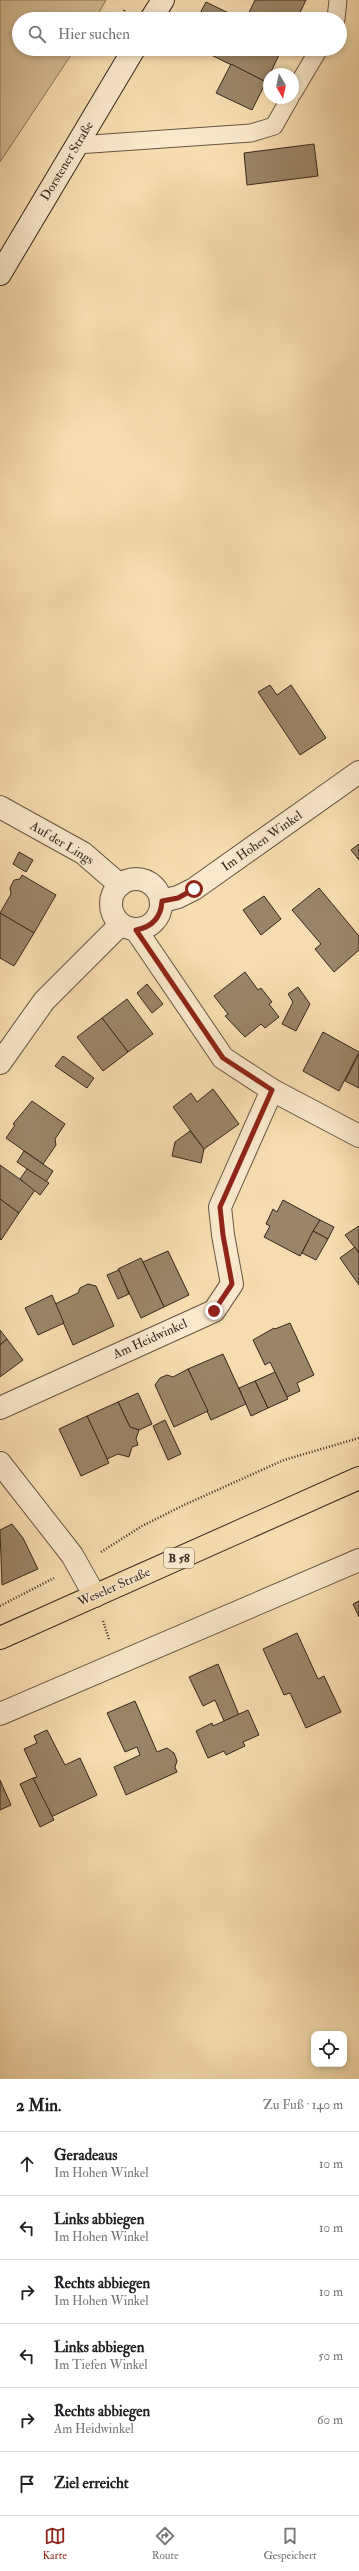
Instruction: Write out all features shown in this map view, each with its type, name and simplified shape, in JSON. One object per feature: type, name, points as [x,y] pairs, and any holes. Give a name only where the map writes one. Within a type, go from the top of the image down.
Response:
[{"type":"main road","name":"Weseler Straße","points":[[0,1638],[359,1478]]},
{"type":"street","points":[[155,12],[163,0]]},
{"type":"street","name":"Dorstener Straße","points":[[0,274],[130,56]]},
{"type":"street","name":"Im Hohen Winkel","points":[[162,901],[178,898],[194,889],[359,772]]},
{"type":"street","name":"Auf der Lings","points":[[0,807],[83,853],[120,885]]},
{"type":"street","points":[[0,1063],[44,1001],[128,927],[150,926],[155,921],[159,915],[162,901],[156,889],[145,880],[132,879],[114,890],[111,905],[112,912],[128,927],[223,1058],[272,1090],[359,1136]]},
{"type":"street","name":"Am Heidwinkel","points":[[0,1408],[214,1311],[232,1284],[223,1235],[220,1207],[272,1090]]},
{"type":"street","points":[[0,1463],[77,1565],[94,1596]]},
{"type":"street","points":[[0,1714],[359,1560]]},
{"type":"lane","points":[[337,12],[338,0]]},
{"type":"lane","points":[[299,83],[315,56]]},
{"type":"lane","points":[[77,145],[251,133],[274,126],[287,104]]},
{"type":"path","points":[[0,1606],[184,1505],[284,1460],[359,1438]]},
{"type":"path","points":[[94,1596],[117,1664]]},
{"type":"shaded area","points":[[0,0],[106,0],[99,12],[12,12],[12,56],[70,56],[0,162]]},
{"type":"building","points":[[255,0],[306,0],[300,12],[249,12]]},
{"type":"building","points":[[206,2],[227,12],[201,12]]},
{"type":"building","points":[[213,56],[279,56],[273,68],[263,68],[263,81]]},
{"type":"building","points":[[231,64],[263,80],[263,88],[252,110],[216,93]]},
{"type":"building","points":[[314,144],[318,176],[247,185],[244,153]]},
{"type":"building","points":[[270,685],[277,695],[291,685],[326,738],[300,755],[258,692]]},
{"type":"building","points":[[359,844],[359,860],[351,850]]},
{"type":"building","points":[[19,852],[33,860],[26,872],[13,864]]},
{"type":"building","points":[[22,875],[56,895],[34,933],[0,913],[11,894],[10,888],[14,880],[20,879]]},
{"type":"building","points":[[319,888],[359,936],[359,950],[334,972],[315,949],[321,944],[292,910]]},
{"type":"building","points":[[264,896],[281,919],[261,935],[243,910]]},
{"type":"building","points":[[0,913],[34,933],[14,966],[0,958]]},
{"type":"building","points":[[245,972],[258,990],[261,988],[272,1002],[269,1004],[279,1017],[265,1028],[261,1024],[245,1037],[225,1016],[228,1014],[214,996]]},
{"type":"building","points":[[147,984],[163,1004],[152,1013],[137,993]]},
{"type":"building","points":[[298,987],[310,1004],[296,1031],[282,1024],[293,1002],[288,994]]},
{"type":"building","points":[[127,999],[153,1034],[128,1052],[102,1018]]},
{"type":"building","points":[[102,1018],[128,1052],[103,1071],[77,1037]]},
{"type":"building","points":[[323,1032],[359,1052],[339,1091],[303,1071]]},
{"type":"building","points":[[359,1054],[359,1088],[345,1081]]},
{"type":"building","points":[[63,1056],[94,1078],[87,1088],[55,1066]]},
{"type":"building","points":[[213,1089],[239,1124],[204,1149],[173,1107],[191,1093],[197,1102]]},
{"type":"building","points":[[32,1101],[65,1124],[55,1139],[56,1145],[43,1164],[6,1138],[15,1125],[13,1124]]},
{"type":"building","points":[[190,1131],[204,1149],[201,1163],[172,1156],[175,1142]]},
{"type":"building","points":[[24,1151],[53,1171],[46,1182],[17,1162]]},
{"type":"building","points":[[0,1165],[35,1190],[19,1213],[0,1199]]},
{"type":"building","points":[[27,1169],[49,1183],[40,1195],[20,1179]]},
{"type":"building","points":[[0,1199],[19,1213],[1,1240],[0,1239]]},
{"type":"building","points":[[283,1200],[320,1220],[300,1256],[264,1237],[270,1226],[266,1224],[273,1209],[277,1212]]},
{"type":"building","points":[[320,1220],[334,1227],[328,1239],[313,1231]]},
{"type":"building","points":[[359,1226],[359,1253],[345,1235]]},
{"type":"building","points":[[313,1231],[328,1239],[316,1260],[302,1253]]},
{"type":"building","points":[[355,1247],[359,1253],[359,1285],[340,1258]]},
{"type":"building","points":[[168,1251],[189,1295],[164,1307],[143,1262]]},
{"type":"building","points":[[141,1258],[164,1307],[141,1318],[118,1269]]},
{"type":"building","points":[[119,1270],[129,1294],[118,1299],[107,1275]]},
{"type":"building","points":[[88,1284],[96,1286],[114,1326],[73,1345],[55,1304],[78,1293],[80,1288]]},
{"type":"building","points":[[52,1295],[64,1323],[38,1335],[25,1308]]},
{"type":"building","points":[[290,1323],[314,1375],[297,1383],[300,1391],[287,1397],[270,1362],[265,1365],[253,1340],[274,1328],[275,1329]]},
{"type":"building","points":[[0,1330],[7,1339],[0,1345]]},
{"type":"building","points":[[7,1339],[23,1360],[0,1377],[0,1345]]},
{"type":"building","points":[[223,1354],[246,1404],[211,1420],[188,1369]]},
{"type":"building","points":[[188,1369],[208,1411],[174,1427],[155,1385],[160,1378],[167,1375],[173,1377]]},
{"type":"building","points":[[275,1372],[288,1399],[268,1408],[255,1381]]},
{"type":"building","points":[[255,1381],[268,1408],[251,1416],[239,1388]]},
{"type":"building","points":[[138,1393],[152,1424],[139,1430],[130,1427],[118,1402]]},
{"type":"building","points":[[118,1402],[130,1427],[139,1430],[136,1439],[138,1445],[132,1447],[129,1457],[118,1454],[107,1459],[87,1416]]},
{"type":"building","points":[[87,1416],[109,1463],[81,1476],[59,1429]]},
{"type":"building","points":[[165,1420],[181,1454],[168,1460],[153,1426]]},
{"type":"building","points":[[12,1524],[23,1538],[38,1569],[2,1585],[0,1530]]},
{"type":"building","points":[[359,1601],[359,1617],[353,1604]]},
{"type":"building","points":[[297,1633],[318,1679],[324,1676],[341,1712],[306,1728],[290,1693],[284,1695],[263,1649]]},
{"type":"building","points":[[218,1664],[239,1715],[224,1721],[215,1700],[203,1706],[189,1677]]},
{"type":"building","points":[[135,1701],[157,1752],[167,1748],[174,1753],[177,1761],[175,1767],[177,1772],[126,1795],[114,1767],[140,1755],[137,1747],[125,1752],[107,1713]]},
{"type":"building","points":[[248,1710],[259,1735],[243,1742],[245,1746],[226,1755],[224,1751],[208,1758],[196,1731],[212,1723],[213,1726]]},
{"type":"building","points":[[47,1730],[65,1765],[80,1758],[97,1795],[51,1817],[33,1778],[37,1777],[24,1749],[37,1743],[34,1736]]},
{"type":"building","points":[[33,1778],[54,1820],[40,1827],[20,1784]]},
{"type":"building","points":[[0,1780],[11,1805],[0,1810]]},
{"type":"route","points":[[194,889],[178,898],[162,901],[162,908],[155,921],[150,926],[136,930],[223,1058],[272,1090],[220,1207],[223,1235],[232,1284],[214,1311]]}]
